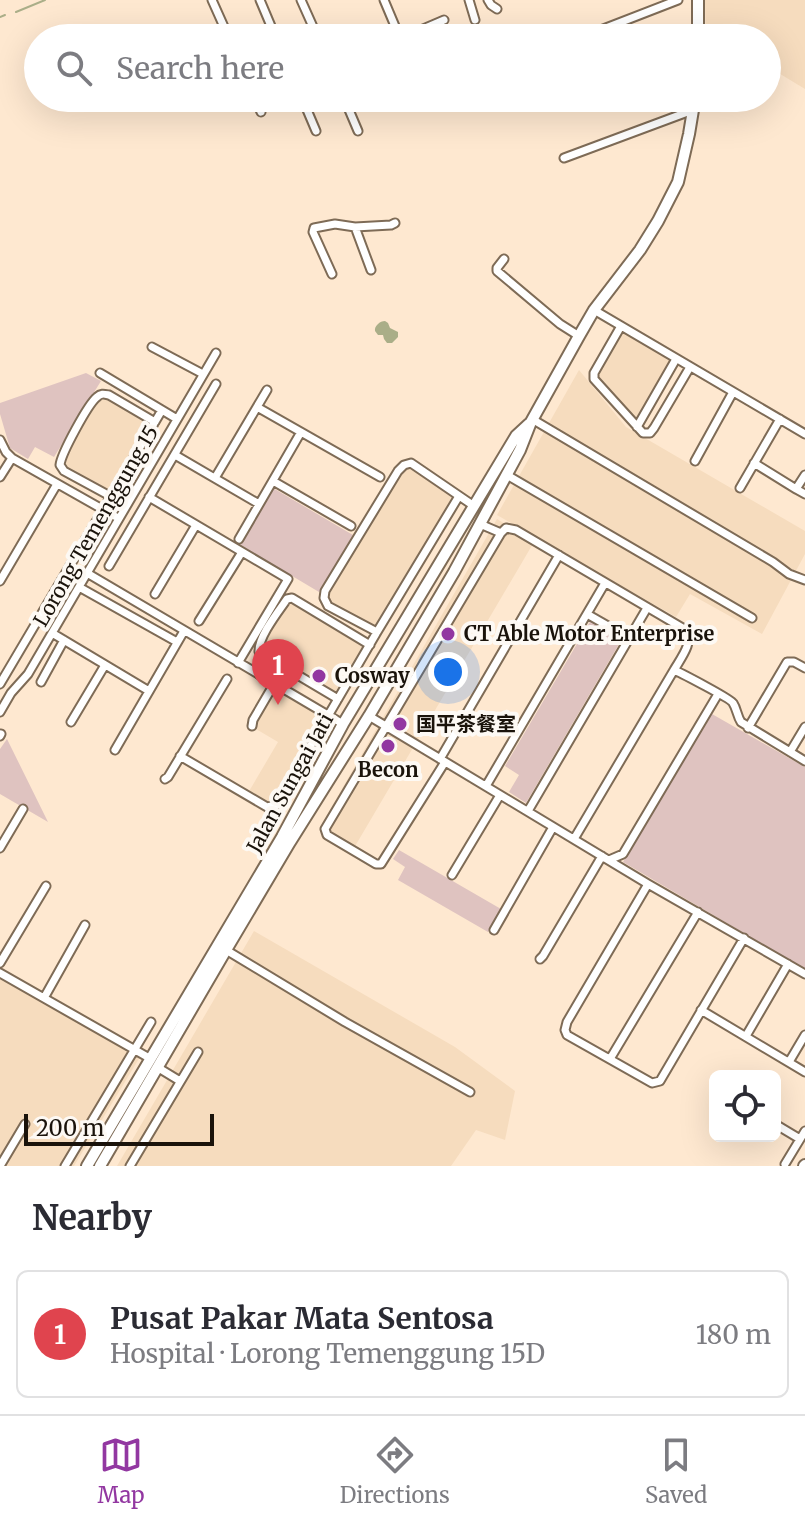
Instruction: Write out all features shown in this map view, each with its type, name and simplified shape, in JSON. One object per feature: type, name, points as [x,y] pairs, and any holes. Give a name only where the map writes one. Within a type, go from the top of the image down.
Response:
[{"type":"main road","points":[[698,0],[698,24]]},
{"type":"main road","name":"Jalan Sungai Jati","points":[[93,1163],[434,608],[594,310],[640,250],[670,200],[683,165],[693,112]]},
{"type":"main road","name":"Jalan Sungai Jati","points":[[154,1063],[343,724],[516,436],[532,421]]},
{"type":"main road","points":[[418,597],[403,634],[405,639],[434,608]]},
{"type":"main road","points":[[356,704],[377,678],[381,678],[383,682],[370,714]]},
{"type":"street","points":[[212,0],[223,24]]},
{"type":"street","points":[[260,0],[270,24]]},
{"type":"street","points":[[301,0],[312,24]]},
{"type":"street","points":[[384,0],[395,24]]},
{"type":"street","points":[[469,0],[475,20]]},
{"type":"street","points":[[488,0],[497,9]]},
{"type":"street","points":[[616,24],[678,0]]},
{"type":"street","points":[[434,24],[444,20]]},
{"type":"street","points":[[308,112],[316,131]]},
{"type":"street","points":[[350,112],[358,131]]},
{"type":"street","points":[[564,158],[675,112]]},
{"type":"street","points":[[332,274],[314,228],[335,224],[355,227],[395,223]]},
{"type":"street","points":[[355,227],[371,270]]},
{"type":"street","points":[[504,259],[497,271],[579,336]]},
{"type":"street","points":[[594,310],[805,434]]},
{"type":"street","points":[[621,326],[594,373],[594,379],[643,433],[650,433],[654,428],[690,367]]},
{"type":"street","points":[[152,347],[203,374]]},
{"type":"street","name":"Lorong Temenggung 15","points":[[0,712],[11,693],[28,674],[216,353]]},
{"type":"street","points":[[637,427],[676,359]]},
{"type":"street","points":[[100,373],[177,419]]},
{"type":"street","points":[[109,566],[216,384]]},
{"type":"street","points":[[215,478],[267,390]]},
{"type":"street","points":[[695,461],[733,392]]},
{"type":"street","points":[[110,496],[64,471],[60,465],[63,453],[84,417],[97,396],[103,394],[155,422]]},
{"type":"street","points":[[257,407],[380,477]]},
{"type":"street","points":[[0,684],[162,410]]},
{"type":"street","points":[[740,488],[780,419]]},
{"type":"street","points":[[532,421],[757,552],[789,574],[805,580]]},
{"type":"street","points":[[239,539],[301,432]]},
{"type":"street","points":[[0,440],[12,458],[118,518]]},
{"type":"street","points":[[175,455],[259,504]]},
{"type":"street","points":[[0,477],[12,458]]},
{"type":"street","points":[[377,632],[328,606],[324,598],[325,591],[398,471],[411,463],[474,506]]},
{"type":"street","points":[[754,463],[805,494]]},
{"type":"street","points":[[507,475],[752,618]]},
{"type":"street","points":[[796,489],[805,475]]},
{"type":"street","points":[[273,481],[351,526]]},
{"type":"street","points":[[0,581],[57,484]]},
{"type":"street","points":[[180,756],[267,807],[276,805],[459,496]]},
{"type":"street","points":[[149,497],[288,579],[238,663]]},
{"type":"street","points":[[480,524],[501,533]]},
{"type":"street","points":[[155,594],[196,525]]},
{"type":"street","points":[[559,555],[381,864],[327,835],[325,829],[506,528],[516,530],[559,555],[647,608],[686,630],[690,634],[674,670],[574,839]]},
{"type":"street","points":[[199,621],[242,552]]},
{"type":"street","points":[[87,573],[343,724]]},
{"type":"street","points":[[486,786],[605,583]]},
{"type":"street","points":[[79,587],[177,642]]},
{"type":"street","points":[[338,699],[259,652],[258,645],[270,624],[287,599],[292,598],[370,645]]},
{"type":"street","points":[[528,811],[647,608]]},
{"type":"street","points":[[587,614],[629,638]]},
{"type":"street","points":[[115,750],[184,631]]},
{"type":"street","points":[[52,633],[149,691]]},
{"type":"street","points":[[41,682],[64,640]]},
{"type":"street","points":[[748,728],[787,662],[805,668]]},
{"type":"street","points":[[71,722],[105,665]]},
{"type":"street","points":[[674,670],[729,698],[738,718],[748,728],[805,761]]},
{"type":"street","points":[[165,779],[227,679]]},
{"type":"street","points":[[252,726],[274,684]]},
{"type":"street","points":[[540,959],[605,858],[623,854],[718,694]]},
{"type":"street","points":[[370,714],[648,884],[805,974]]},
{"type":"street","points":[[790,752],[805,727]]},
{"type":"street","points":[[452,875],[500,795]]},
{"type":"street","points":[[0,848],[23,809]]},
{"type":"street","points":[[494,930],[553,827]]},
{"type":"street","points":[[648,884],[565,1030],[567,1035],[652,1083],[660,1081],[744,938]]},
{"type":"street","points":[[0,963],[46,886]]},
{"type":"street","points":[[610,1059],[698,912]]},
{"type":"street","points":[[44,998],[85,925]]},
{"type":"street","points":[[226,950],[470,1092]]},
{"type":"street","points":[[746,1036],[788,964]]},
{"type":"street","points":[[0,973],[134,1050],[180,1081]]},
{"type":"street","points":[[701,1010],[805,1072]]},
{"type":"street","points":[[76,1166],[66,1164],[151,1022]]},
{"type":"street","points":[[789,1062],[805,1035]]},
{"type":"street","points":[[130,1166],[198,1052]]},
{"type":"street","points":[[0,1165],[25,1124]]},
{"type":"street","points":[[781,1128],[800,1139]]},
{"type":"street","points":[[785,1164],[805,1131]]},
{"type":"street","points":[[76,1147],[93,1163]]},
{"type":"shaded area","points":[[705,0],[805,0],[805,89],[781,74],[781,24],[706,24]]},
{"type":"shaded area","points":[[385,321],[398,332],[392,343],[387,343],[383,335],[375,331],[378,324]]},
{"type":"shaded area","points":[[622,329],[673,359],[636,423],[598,382],[596,374]]},
{"type":"shaded area","points":[[579,370],[626,427],[805,531],[805,554],[762,634],[690,594],[676,617],[497,515]]},
{"type":"shaded area","points":[[86,373],[101,381],[54,457],[35,447],[28,459],[10,448],[0,403]]},
{"type":"shaded area","points":[[109,397],[151,423],[108,492],[62,464],[99,398]]},
{"type":"shaded area","points":[[410,466],[456,496],[376,629],[330,604],[327,593],[400,472]]},
{"type":"shaded area","points":[[273,488],[353,535],[319,592],[240,545]]},
{"type":"shaded area","points":[[497,519],[534,542],[354,848],[320,827]]},
{"type":"shaded area","points":[[287,601],[367,646],[336,695],[261,650]]},
{"type":"shaded area","points":[[591,620],[622,639],[526,803],[509,792],[519,775],[505,766]]},
{"type":"shaded area","points":[[275,687],[324,716],[275,803],[268,805],[248,793],[278,742],[256,729],[255,720]]},
{"type":"shaded area","points":[[712,714],[805,767],[805,969],[623,862]]},
{"type":"shaded area","points":[[7,739],[48,822],[0,794],[0,749]]},
{"type":"shaded area","points":[[399,850],[501,909],[488,932],[398,880],[405,867],[393,859]]},
{"type":"shaded area","points":[[254,931],[455,1047],[515,1091],[505,1140],[476,1130],[451,1166],[117,1166]]},
{"type":"shaded area","points":[[0,977],[140,1057],[74,1166],[0,1166]]},
{"type":"waterway","points":[[16,12],[45,0]]},
{"type":"waterway","points":[[0,17],[5,15]]},
{"type":"place","name":"CT Able Motor Enterprise","points":[[448,634]]},
{"type":"place","name":"Cosway","points":[[319,676]]},
{"type":"place","name":"Pusat Pakar Mata Sentosa","points":[[278,705]]},
{"type":"place","name":"国平茶餐室","points":[[400,724]]},
{"type":"place","name":"Becon","points":[[388,746]]}]
